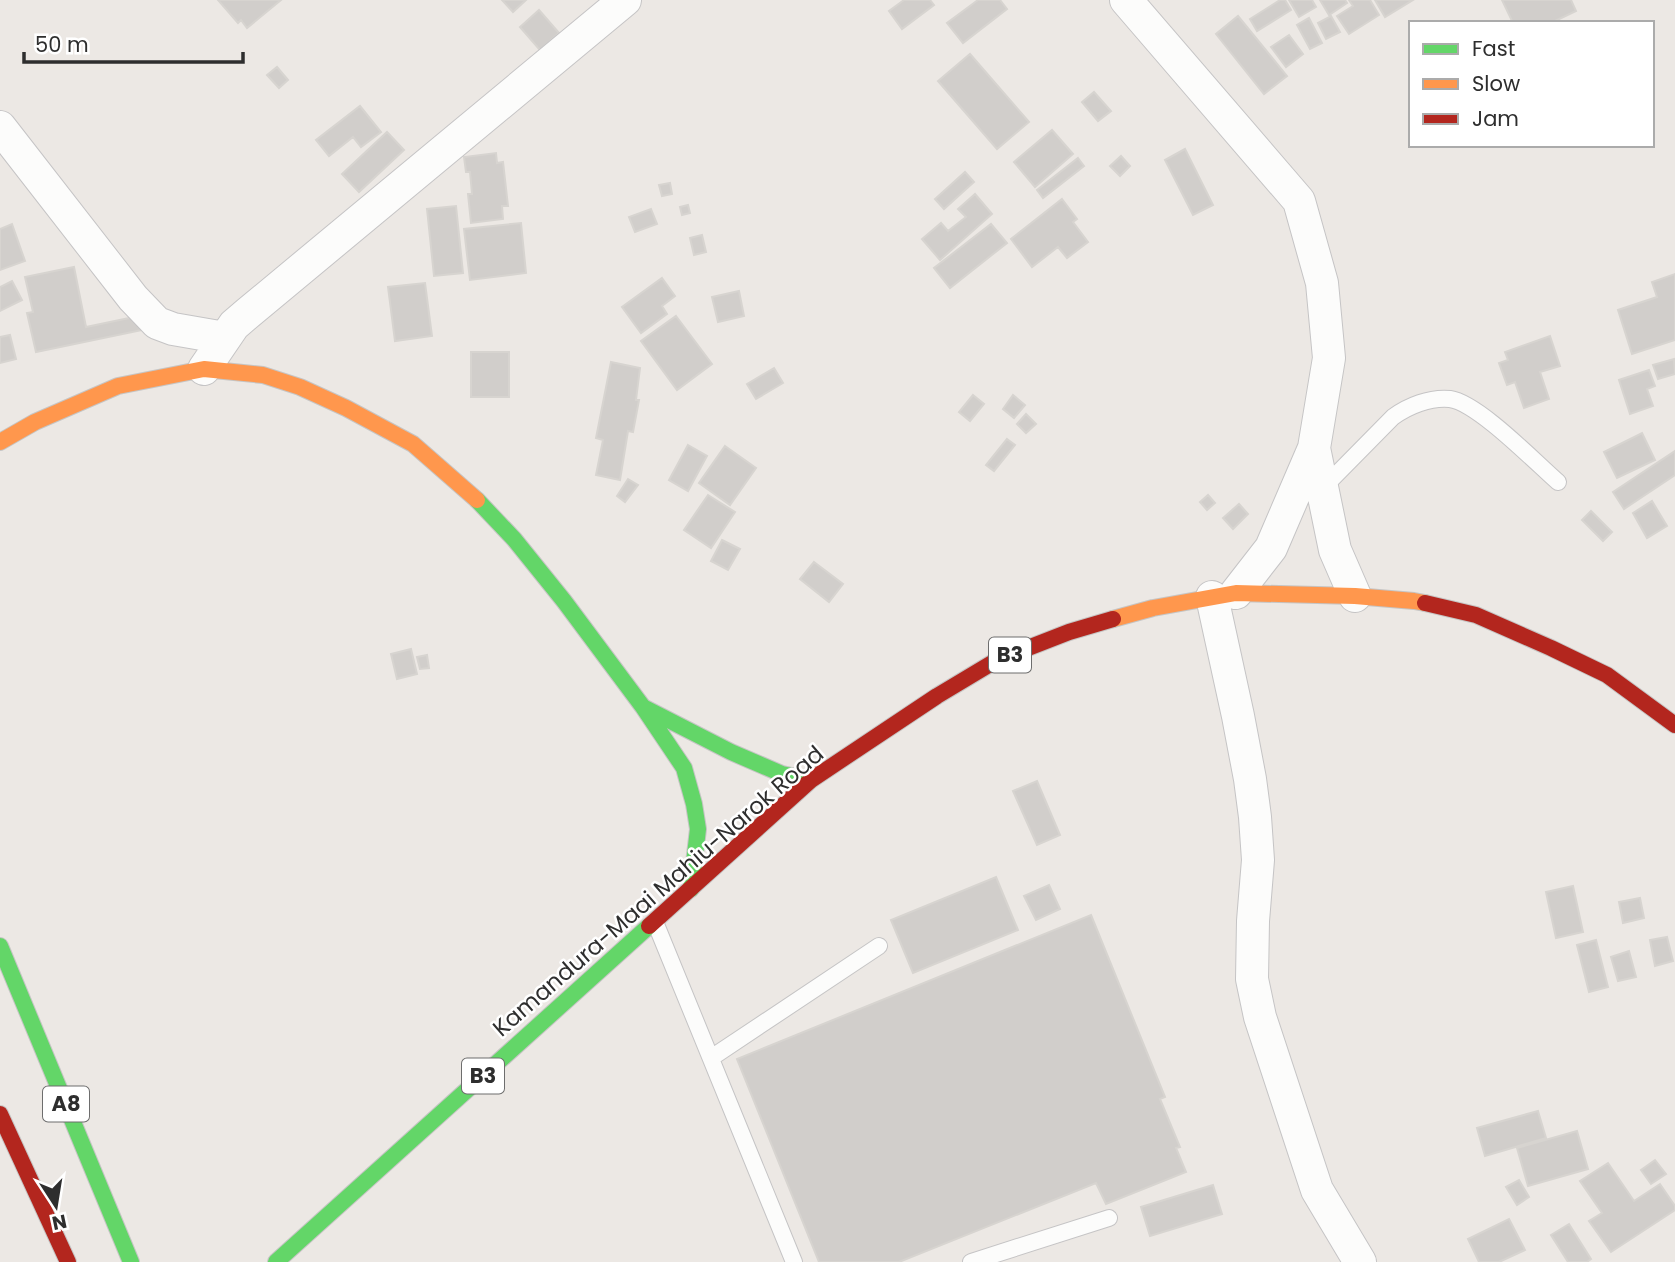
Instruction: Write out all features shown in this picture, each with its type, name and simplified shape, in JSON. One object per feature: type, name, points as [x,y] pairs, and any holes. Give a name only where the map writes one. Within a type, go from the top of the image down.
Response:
[{"type":"highway","points":[[0,442],[35,422],[118,386],[204,369],[263,375],[300,387],[413,444],[468,491],[514,539],[643,707],[684,768],[698,829],[691,889]]},
{"type":"highway","points":[[0,429],[35,422]]},
{"type":"highway","name":"Kamandura-Maai Mahiu-Narok Road","points":[[276,1262],[811,780],[937,696],[998,660],[1069,632],[1153,608],[1224,595],[1355,596],[1414,601],[1476,615],[1606,675],[1675,725]]},
{"type":"highway","points":[[643,707],[742,757],[782,774],[811,780]]},
{"type":"highway","name":"A8","points":[[0,946],[131,1262]]},
{"type":"highway","points":[[0,1114],[68,1262]]},
{"type":"street","points":[[204,369],[234,325],[625,0]]},
{"type":"street","points":[[1126,0],[1298,201],[1322,283],[1329,358],[1314,448],[1272,548],[1224,595],[1238,716],[1255,817],[1258,860],[1252,979],[1260,1017],[1317,1190],[1360,1262]]},
{"type":"street","points":[[0,127],[134,298],[157,323],[173,329],[225,338]]},
{"type":"street","points":[[1314,448],[1335,550],[1355,596]]},
{"type":"lane","points":[[1322,489],[1403,409],[1439,399],[1452,399],[1488,419],[1558,482]]},
{"type":"lane","points":[[655,922],[794,1262]]},
{"type":"lane","points":[[710,1058],[880,946]]},
{"type":"lane","points":[[971,1262],[1109,1218]]},
{"type":"building","points":[[218,0],[281,0],[247,28],[241,20],[238,23]]},
{"type":"building","points":[[502,0],[526,0],[513,12]]},
{"type":"building","points":[[904,0],[930,0],[934,5],[902,29],[889,11]]},
{"type":"building","points":[[978,0],[1000,0],[1007,9],[963,43],[947,23]]},
{"type":"building","points":[[1280,0],[1285,0],[1291,10],[1257,31],[1250,19]]},
{"type":"building","points":[[1289,0],[1312,0],[1316,7],[1299,17]]},
{"type":"building","points":[[1320,0],[1345,0],[1347,3],[1329,15]]},
{"type":"building","points":[[1349,0],[1370,0],[1379,15],[1349,34],[1337,16],[1353,6]]},
{"type":"building","points":[[1375,0],[1413,0],[1385,17]]},
{"type":"building","points":[[1502,0],[1571,0],[1576,11],[1555,21],[1512,21]]},
{"type":"building","points":[[539,10],[559,33],[540,50],[520,27]]},
{"type":"building","points":[[1238,16],[1287,76],[1264,94],[1216,34]]},
{"type":"building","points":[[1331,16],[1340,32],[1326,39],[1318,23]]},
{"type":"building","points":[[1309,18],[1322,43],[1310,49],[1297,25]]},
{"type":"building","points":[[1289,35],[1303,54],[1286,67],[1271,47]]},
{"type":"building","points":[[970,54],[1029,122],[997,149],[938,81]]},
{"type":"building","points":[[277,67],[288,80],[279,88],[267,75]]},
{"type":"building","points":[[1094,92],[1111,111],[1098,121],[1082,102]]},
{"type":"building","points":[[360,106],[381,132],[361,147],[353,137],[329,156],[316,140]]},
{"type":"building","points":[[1052,130],[1073,154],[1035,187],[1014,162]]},
{"type":"building","points":[[387,132],[404,150],[359,192],[342,174]]},
{"type":"building","points":[[1185,149],[1213,205],[1193,215],[1165,160]]},
{"type":"building","points":[[496,153],[497,163],[503,162],[508,206],[502,206],[503,219],[471,223],[468,194],[472,194],[470,172],[466,172],[464,157]]},
{"type":"building","points":[[1121,156],[1130,166],[1120,176],[1110,166]]},
{"type":"building","points":[[1078,158],[1084,166],[1043,198],[1037,190]]},
{"type":"building","points":[[965,172],[974,182],[944,209],[935,199]]},
{"type":"building","points":[[670,183],[672,194],[662,196],[659,185]]},
{"type":"building","points":[[975,194],[992,214],[940,260],[922,239],[941,223],[948,231],[966,217],[958,209]]},
{"type":"building","points":[[1062,199],[1077,219],[1073,222],[1088,242],[1067,258],[1058,247],[1032,267],[1011,239]]},
{"type":"building","points":[[688,205],[690,213],[682,215],[680,207]]},
{"type":"building","points":[[456,206],[463,273],[434,276],[427,209]]},
{"type":"building","points":[[651,209],[657,224],[635,232],[629,217]]},
{"type":"building","points":[[521,223],[526,273],[470,280],[464,229]]},
{"type":"building","points":[[12,224],[25,261],[0,270],[0,229]]},
{"type":"building","points":[[991,224],[1007,243],[950,288],[934,268]]},
{"type":"building","points":[[702,235],[706,252],[694,255],[690,238]]},
{"type":"building","points":[[74,267],[86,327],[139,316],[142,330],[36,352],[27,313],[33,312],[25,277]]},
{"type":"building","points":[[1675,274],[1675,340],[1632,354],[1618,310],[1657,297],[1652,282]]},
{"type":"building","points":[[662,278],[675,296],[662,306],[667,314],[641,333],[622,307]]},
{"type":"building","points":[[12,281],[22,300],[0,311],[0,287]]},
{"type":"building","points":[[425,283],[432,336],[395,341],[388,287]]},
{"type":"building","points":[[739,291],[744,316],[718,322],[712,297]]},
{"type":"building","points":[[676,316],[712,364],[677,390],[641,341]]},
{"type":"building","points":[[10,335],[16,359],[0,363],[0,337]]},
{"type":"building","points":[[1550,336],[1560,366],[1540,372],[1549,399],[1524,408],[1515,382],[1507,385],[1499,363],[1508,360],[1505,352]]},
{"type":"building","points":[[471,352],[509,352],[509,397],[471,397]]},
{"type":"building","points":[[1674,359],[1675,374],[1658,379],[1653,365]]},
{"type":"building","points":[[611,362],[640,368],[636,400],[639,400],[633,432],[628,431],[620,480],[596,475],[603,440],[596,438]]},
{"type":"building","points":[[774,368],[783,383],[756,399],[747,384]]},
{"type":"building","points":[[1649,370],[1655,386],[1647,389],[1653,406],[1630,414],[1619,380]]},
{"type":"building","points":[[973,395],[984,404],[970,421],[959,412]]},
{"type":"building","points":[[1013,395],[1025,405],[1014,418],[1003,409]]},
{"type":"building","points":[[1026,414],[1036,424],[1026,433],[1017,424]]},
{"type":"building","points":[[1642,433],[1655,460],[1617,478],[1604,452]]},
{"type":"building","points":[[1007,439],[1015,445],[994,471],[986,465]]},
{"type":"building","points":[[688,445],[707,456],[688,491],[669,480]]},
{"type":"building","points":[[725,446],[756,468],[730,505],[699,483]]},
{"type":"building","points":[[1675,451],[1675,475],[1624,509],[1613,492]]},
{"type":"building","points":[[628,479],[638,485],[625,502],[617,496]]},
{"type":"building","points":[[708,495],[735,512],[711,548],[684,530]]},
{"type":"building","points":[[1208,495],[1215,503],[1207,510],[1200,502]]},
{"type":"building","points":[[1652,501],[1667,526],[1647,538],[1633,513]]},
{"type":"building","points":[[1239,504],[1248,514],[1233,529],[1223,518]]},
{"type":"building","points":[[1591,511],[1612,532],[1603,541],[1582,520]]},
{"type":"building","points":[[722,540],[740,549],[728,570],[711,561]]},
{"type":"building","points":[[814,562],[843,584],[829,602],[800,579]]},
{"type":"building","points":[[411,649],[417,674],[397,679],[391,654]]},
{"type":"building","points":[[427,655],[429,668],[420,669],[417,657]]},
{"type":"building","points":[[1037,781],[1060,835],[1037,845],[1013,791]]},
{"type":"building","points":[[996,877],[1018,930],[913,973],[891,920]]},
{"type":"building","points":[[1049,885],[1060,909],[1036,920],[1024,896]]},
{"type":"building","points":[[1573,886],[1583,932],[1556,938],[1546,892]]},
{"type":"building","points":[[1640,898],[1644,918],[1623,923],[1619,902]]},
{"type":"building","points":[[1091,915],[1165,1097],[1160,1099],[1180,1147],[1176,1148],[1186,1172],[1106,1204],[1096,1183],[899,1262],[819,1262],[737,1059]]},
{"type":"building","points":[[1667,937],[1673,961],[1655,966],[1650,940]]},
{"type":"building","points":[[1596,940],[1608,987],[1589,992],[1577,945]]},
{"type":"building","points":[[1629,951],[1636,977],[1618,981],[1611,957]]},
{"type":"building","points":[[1538,1111],[1546,1138],[1485,1156],[1477,1128]]},
{"type":"building","points":[[1577,1131],[1588,1169],[1528,1186],[1517,1148]]},
{"type":"building","points":[[1655,1160],[1666,1174],[1651,1184],[1641,1170]]},
{"type":"building","points":[[1608,1163],[1634,1201],[1660,1184],[1675,1206],[1675,1210],[1611,1252],[1589,1221],[1602,1213],[1580,1181]]},
{"type":"building","points":[[1519,1180],[1529,1197],[1517,1205],[1506,1187]]},
{"type":"building","points":[[1213,1185],[1222,1214],[1150,1236],[1141,1207]]},
{"type":"building","points":[[1509,1219],[1525,1250],[1499,1262],[1479,1262],[1468,1239]]},
{"type":"building","points":[[1569,1224],[1591,1259],[1587,1262],[1568,1262],[1551,1235]]},
{"type":"traffic: fast","points":[[477,500],[514,539],[564,601],[643,707],[684,768],[698,829],[691,889]]},
{"type":"traffic: fast","points":[[645,708],[731,752],[782,774],[811,780]]},
{"type":"traffic: fast","points":[[276,1262],[649,926]]},
{"type":"traffic: fast","points":[[0,946],[131,1262]]},
{"type":"traffic: slow","points":[[0,442],[35,422],[118,386],[204,369],[263,375],[300,387],[346,408],[413,444],[477,500]]},
{"type":"traffic: slow","points":[[1113,619],[1153,608],[1236,593],[1355,596],[1425,603]]},
{"type":"traffic: jam","points":[[1425,603],[1476,615],[1607,675],[1675,725]]},
{"type":"traffic: jam","points":[[649,926],[811,780],[937,696],[997,660],[1069,632],[1113,619]]},
{"type":"traffic: jam","points":[[0,1114],[68,1262]]}]
